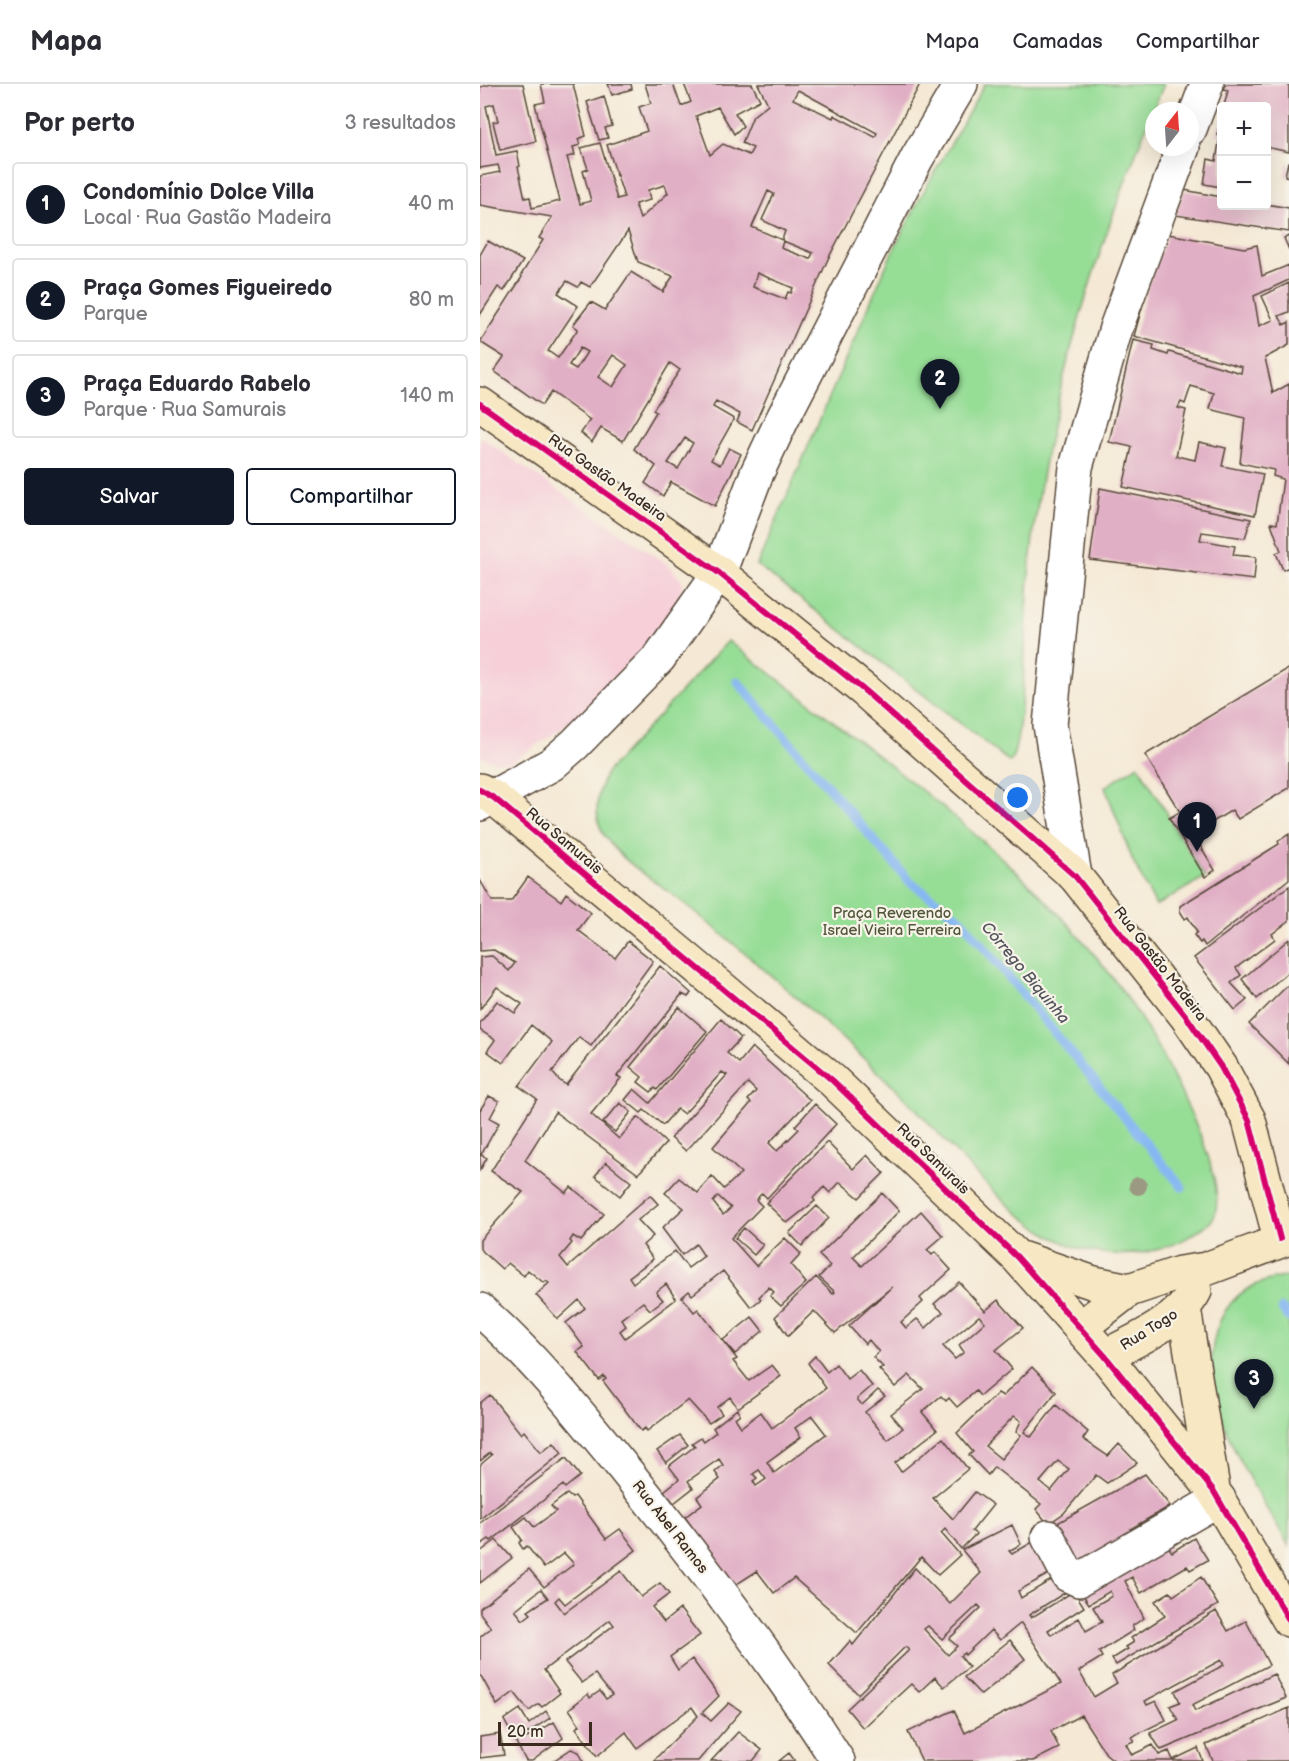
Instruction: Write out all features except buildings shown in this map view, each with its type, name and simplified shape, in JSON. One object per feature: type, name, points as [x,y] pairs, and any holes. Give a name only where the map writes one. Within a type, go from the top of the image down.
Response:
[{"type":"street","points":[[485,797],[552,764],[575,744],[659,658],[719,573],[757,472],[782,420],[917,158],[961,84]]},
{"type":"street","points":[[1199,105],[1207,84]]},
{"type":"street","points":[[1075,876],[1050,725],[1076,467],[1116,328],[1181,156]]},
{"type":"street","name":"Rua Gastão Madeira","points":[[480,404],[719,573],[865,691],[1075,876],[1186,1016],[1221,1067],[1249,1120],[1285,1238]]},
{"type":"street","name":"Rua Samurais","points":[[485,797],[832,1080],[1017,1257],[1105,1356],[1216,1495],[1289,1620]]},
{"type":"street","points":[[1080,1328],[1129,1290],[1180,1273],[1206,1269],[1285,1238]]},
{"type":"street","points":[[1017,1257],[1094,1283],[1129,1290]]},
{"type":"street","name":"Rua Togo","points":[[1105,1356],[1152,1330],[1184,1308],[1206,1269]]},
{"type":"street","points":[[1048,1537],[1068,1575],[1079,1580],[1090,1576],[1216,1495],[1184,1308]]},
{"type":"street","name":"Rua Abel Ramos","points":[[480,1310],[580,1415],[679,1536],[783,1675],[838,1761]]},
{"type":"shaded area","points":[[480,437],[667,564],[682,581],[679,604],[638,655],[573,721],[511,762],[493,761],[480,756]]},
{"type":"green space","points":[[985,84],[1164,84],[1157,102],[1145,102],[1145,131],[1098,259],[1063,380],[1038,503],[1030,564],[1019,728],[1010,762],[757,565],[889,259],[920,198]]},
{"type":"green space","name":"Praça Reverendo Israel Vieira Ferreira","points":[[728,641],[890,765],[982,840],[1040,895],[1094,954],[1130,1001],[1151,1036],[1197,1127],[1215,1182],[1217,1205],[1215,1214],[1208,1224],[1173,1245],[1132,1254],[1089,1251],[1063,1242],[1037,1228],[989,1188],[904,1097],[824,1022],[713,926],[632,865],[610,843],[600,827],[597,812],[598,796],[606,773]]},
{"type":"green space","points":[[1138,765],[1205,877],[1156,906],[1133,861],[1105,787]]},
{"type":"green space","points":[[1289,1276],[1289,1546],[1243,1467],[1229,1438],[1212,1378],[1212,1349],[1220,1321],[1240,1294],[1257,1284]]},
{"type":"waterway","name":"Córrego Biquinha","points":[[737,681],[910,882],[960,918],[1182,1187]]},
{"type":"waterway","name":"Córrego Biquinha","points":[[1282,1309],[1289,1318]]},
{"type":"cycle path","points":[[480,404],[719,573],[865,691],[1075,876],[1186,1016],[1221,1067],[1249,1120],[1280,1239]]},
{"type":"cycle path","points":[[480,790],[494,798],[832,1080],[1017,1257],[1105,1356],[1213,1490],[1289,1620]]},
{"type":"place","name":"Praça Gomes Figueiredo","points":[[940,409]]},
{"type":"place","name":"Condomínio Dolce Villa","points":[[1197,852]]},
{"type":"place","name":"Praça Eduardo Rabelo","points":[[1254,1409]]}]
